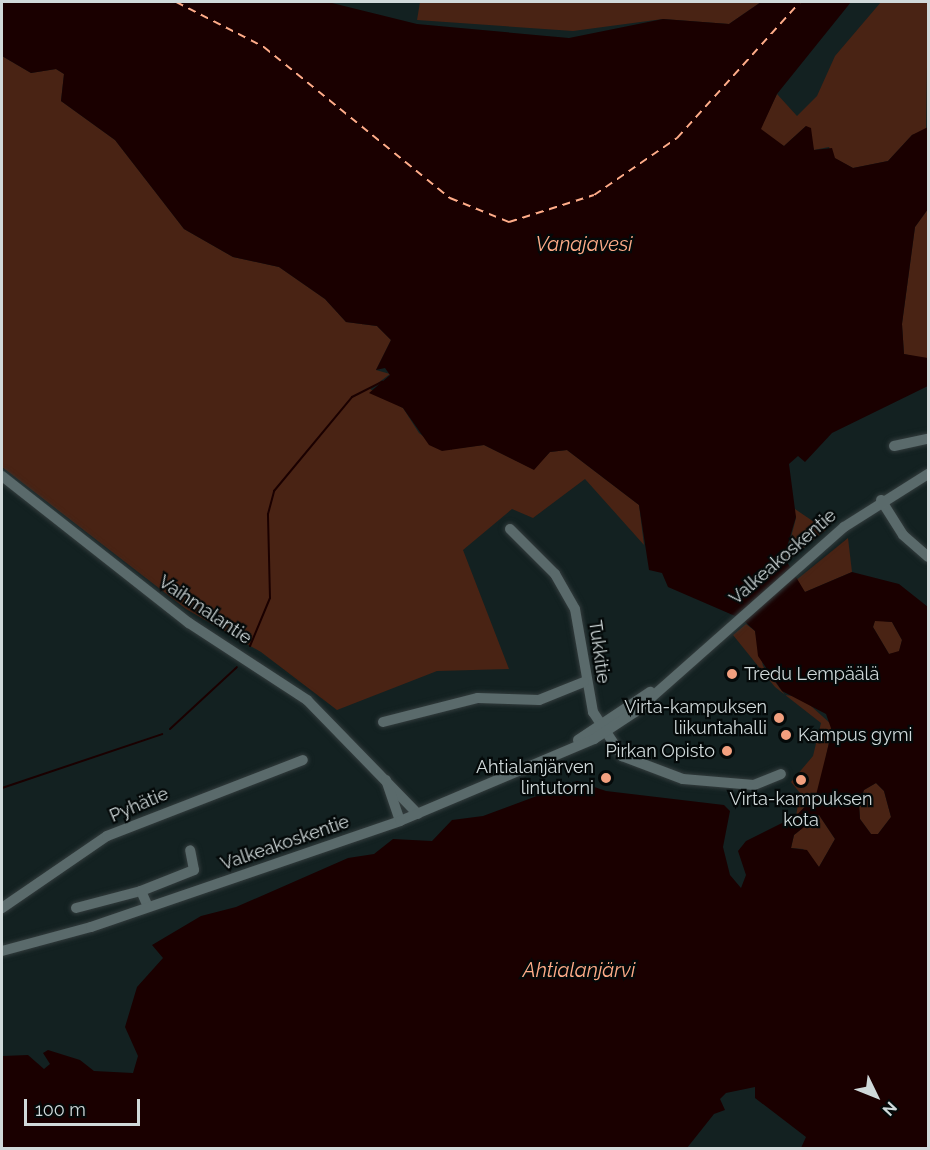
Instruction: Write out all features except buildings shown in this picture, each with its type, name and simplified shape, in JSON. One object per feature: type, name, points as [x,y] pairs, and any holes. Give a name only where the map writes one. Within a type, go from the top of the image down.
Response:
[{"type":"street","points":[[894,446],[928,438]]},
{"type":"street","name":"Valkeakoskentie","points":[[2,951],[148,907],[418,814],[510,778],[572,747],[602,729],[670,680],[797,566],[881,500],[928,474]]},
{"type":"street","name":"Vaihmalantie","points":[[2,476],[189,623],[307,700],[385,777],[418,814]]},
{"type":"street","points":[[881,500],[903,535],[928,557]]},
{"type":"street","name":"Tukkitie","points":[[510,529],[555,574],[575,609],[584,682],[602,729]]},
{"type":"street","points":[[383,722],[467,699],[539,700],[584,682]]},
{"type":"street","points":[[602,729],[629,763],[666,777],[754,785],[782,774]]},
{"type":"street","name":"Pyhätie","points":[[2,908],[107,836],[303,760]]},
{"type":"street","name":"Vaihmalantie","points":[[385,777],[400,820]]},
{"type":"street","points":[[76,908],[141,891],[194,870],[190,850]]},
{"type":"street","points":[[141,891],[148,907]]},
{"type":"shaded area","points":[[420,2],[761,2],[729,24],[663,19],[573,31],[417,20]]},
{"type":"shaded area","points":[[881,2],[928,2],[926,130],[912,135],[888,161],[853,168],[834,158],[829,147],[814,150],[806,126],[784,146],[765,136],[760,129],[777,94],[797,116],[817,96],[835,56]]},
{"type":"shaded area","points":[[2,56],[31,73],[56,69],[64,74],[61,101],[115,140],[184,229],[233,257],[279,267],[325,299],[346,322],[377,326],[391,340],[376,370],[390,374],[370,389],[403,408],[419,433],[442,450],[484,445],[533,469],[550,452],[567,450],[639,505],[644,545],[585,479],[533,518],[512,509],[463,550],[509,669],[437,671],[337,710],[261,652],[186,609],[2,467]]},
{"type":"shaded area","points":[[928,209],[928,358],[920,358],[904,354],[902,324],[915,227]]},
{"type":"shaded area","points":[[792,507],[826,530],[784,564],[796,518]]},
{"type":"shaded area","points":[[848,538],[852,572],[805,592],[795,581]]},
{"type":"shaded area","points":[[875,620],[892,622],[902,640],[899,652],[889,654],[873,627]]},
{"type":"shaded area","points":[[746,624],[755,631],[763,666],[785,695],[775,687],[733,635]]},
{"type":"shaded area","points":[[785,695],[801,697],[832,725],[820,790],[796,816],[800,793],[791,782],[813,756],[821,723]]},
{"type":"shaded area","points":[[876,783],[884,791],[891,817],[878,834],[871,834],[860,819],[859,804],[864,790]]},
{"type":"shaded area","points":[[819,815],[835,839],[819,867],[803,849],[791,848],[794,835]]},
{"type":"water","points":[[2,2],[328,2],[417,24],[569,38],[663,19],[729,24],[761,2],[851,2],[777,94],[761,129],[784,146],[806,126],[811,128],[814,150],[832,148],[835,158],[853,168],[888,161],[912,135],[928,127],[928,209],[915,227],[902,324],[904,354],[928,358],[928,386],[832,433],[805,462],[798,456],[789,464],[796,517],[784,557],[805,592],[852,572],[899,584],[928,607],[928,1148],[801,1148],[806,1137],[755,1098],[755,1087],[726,1093],[720,1099],[725,1110],[714,1114],[687,1148],[2,1148],[2,1056],[28,1055],[44,1069],[50,1064],[43,1053],[48,1050],[80,1060],[94,1071],[133,1073],[138,1056],[125,1027],[137,987],[163,958],[152,945],[201,916],[236,907],[348,858],[374,854],[393,839],[432,841],[452,820],[483,816],[577,781],[606,791],[724,805],[730,811],[723,847],[730,875],[741,888],[746,875],[738,851],[746,841],[796,816],[816,795],[832,731],[826,714],[782,691],[758,656],[755,631],[742,619],[668,587],[662,573],[649,570],[639,505],[567,450],[550,452],[534,470],[484,445],[442,451],[429,445],[403,408],[369,393],[390,375],[385,368],[376,370],[391,340],[377,326],[346,322],[325,299],[279,267],[233,257],[184,229],[115,140],[61,101],[64,74],[56,69],[31,73],[2,56]],"holes":[[[875,621],[892,622],[902,640],[899,651],[889,654],[873,627]],[[876,783],[884,791],[891,817],[878,834],[871,834],[860,819],[859,804],[864,790]],[[819,815],[835,839],[819,867],[807,850],[791,848],[794,835]]]},
{"type":"waterway","points":[[250,646],[270,598],[268,514],[274,491],[352,397],[382,382]]},
{"type":"waterway","points":[[170,729],[237,667]]},
{"type":"waterway","points":[[2,788],[162,734]]},
{"type":"ferry route","points":[[176,2],[264,47],[450,198],[509,222],[594,195],[677,138],[800,2]]},
{"type":"place","name":"Tredu Lempäälä","points":[[732,674]]},
{"type":"place","name":"Virta-kampuksen liikuntahalli","points":[[779,718]]},
{"type":"place","name":"Kampus gymi","points":[[786,735]]},
{"type":"place","name":"Pirkan Opisto","points":[[727,751]]},
{"type":"place","name":"Ahtialanjärven lintutorni","points":[[606,778]]},
{"type":"place","name":"Virta-kampuksen kota","points":[[801,780]]},
{"type":"water label","name":"Vanajavesi","points":[[584,244]]},
{"type":"water label","name":"Ahtialanjärvi","points":[[579,970]]}]
